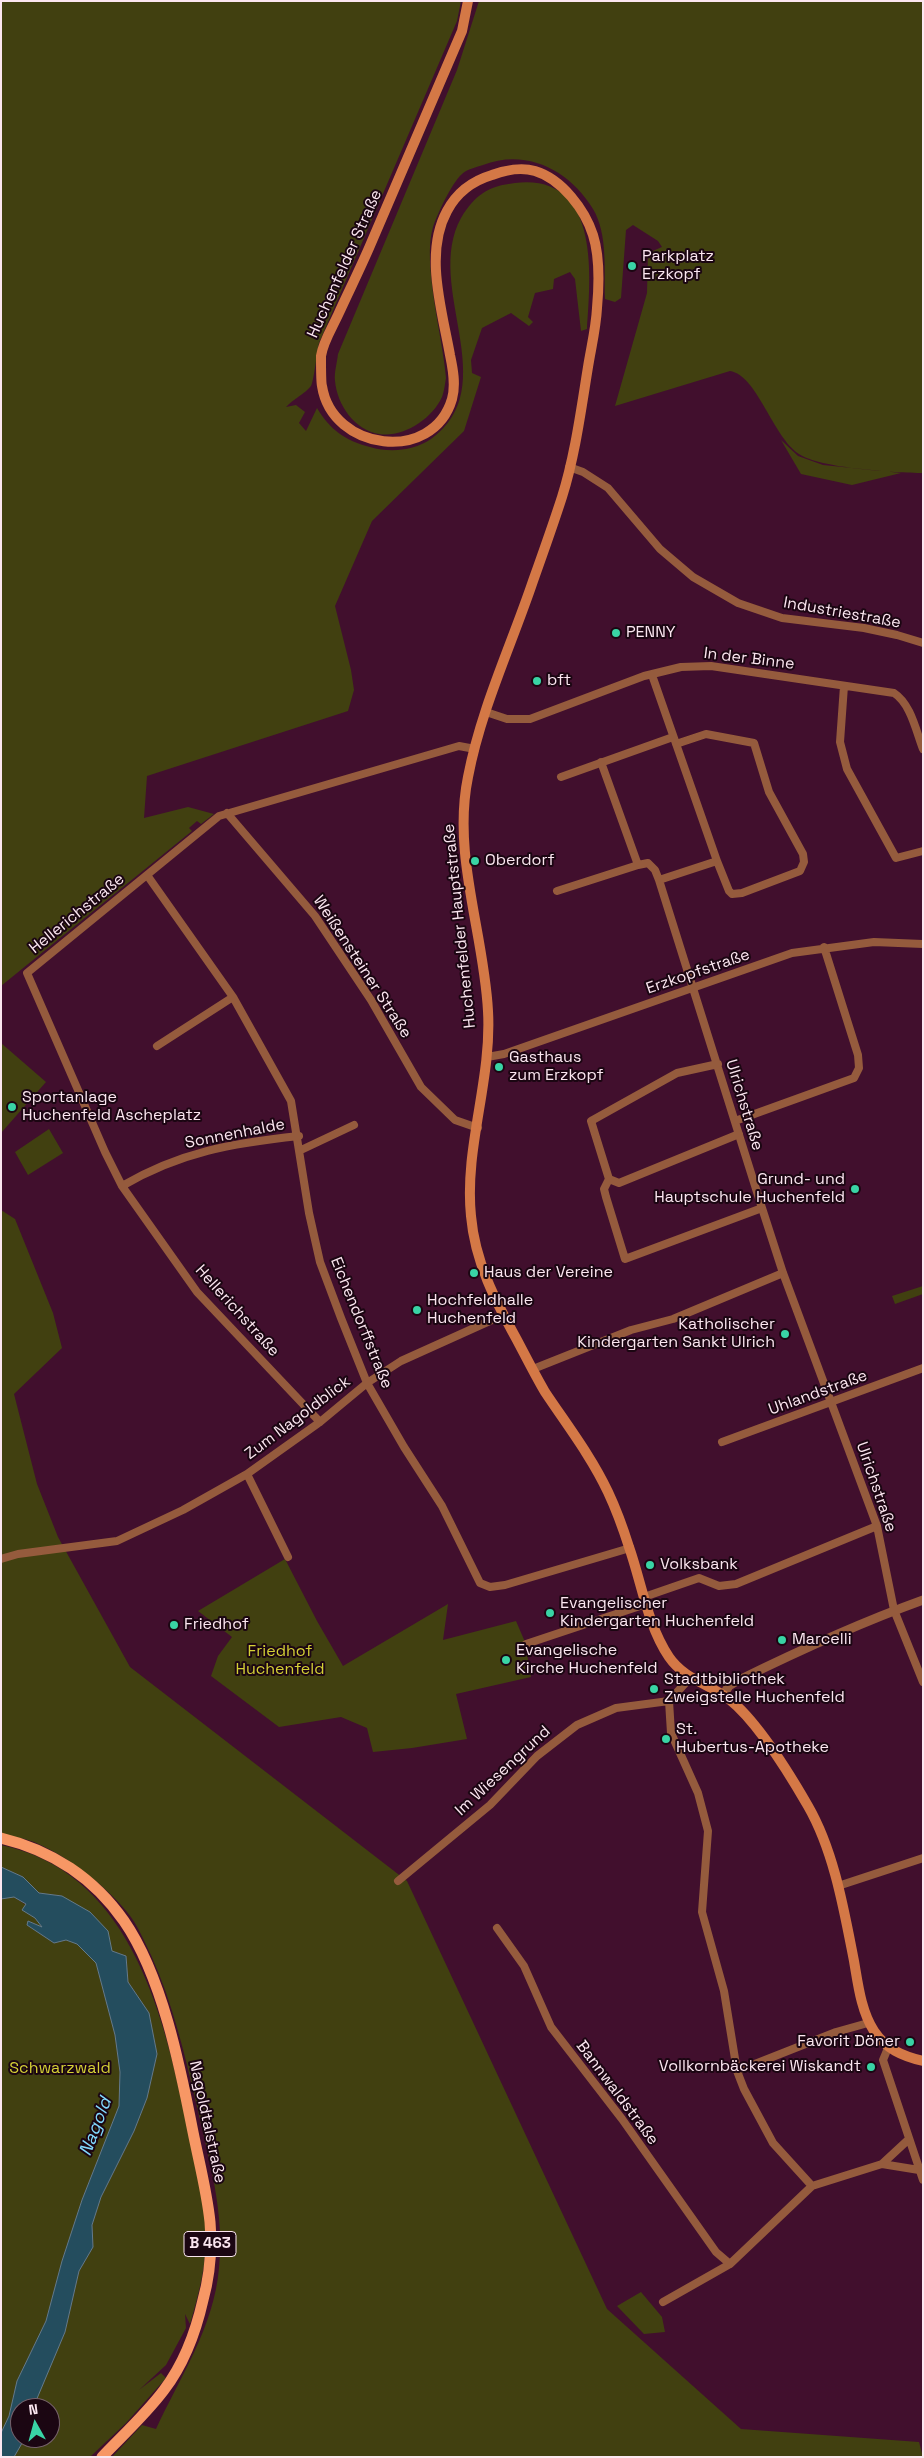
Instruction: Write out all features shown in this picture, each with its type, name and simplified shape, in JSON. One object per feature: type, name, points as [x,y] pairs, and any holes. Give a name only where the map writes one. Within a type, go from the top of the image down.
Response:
[{"type":"main road","name":"Huchenfelder Straße","points":[[468,1],[462,31],[366,254],[326,339],[321,358],[323,392],[339,421],[348,430],[369,439],[398,442],[416,437],[435,424],[450,406],[454,376],[439,295],[436,256],[444,215],[463,189],[482,177],[510,169],[536,171],[558,184],[583,212],[592,232],[596,251],[598,306],[564,490],[542,554]]},
{"type":"main road","name":"Huchenfelder Hauptstraße","points":[[542,554],[486,712],[468,777],[463,813],[464,846],[488,1013],[487,1057],[478,1128],[472,1153],[470,1212],[476,1248],[484,1275],[540,1384],[590,1459],[609,1494],[630,1548],[656,1632],[672,1662],[690,1678],[724,1695],[746,1715],[805,1800],[814,1817],[838,1886],[862,2003],[868,2022],[888,2048],[908,2058],[923,2060]]},
{"type":"main road","name":"Nagoldtalstraße","points":[[1,1838],[42,1852],[76,1872],[106,1898],[132,1934],[154,1984],[168,2030],[190,2117],[207,2203],[210,2247],[208,2276],[198,2319],[186,2350],[164,2390],[102,2457]]},
{"type":"street","name":"Industriestraße","points":[[569,467],[583,472],[608,488],[660,550],[693,577],[738,603],[782,618],[864,628],[897,634],[923,643]]},
{"type":"street","name":"In der Binne","points":[[486,712],[507,719],[530,719],[652,675],[681,667],[711,666],[894,693],[902,698],[923,749]]},
{"type":"street","points":[[561,777],[601,762],[675,740],[706,734],[754,743],[769,792],[803,854],[804,862],[800,871],[742,893],[732,894],[729,891],[717,861],[675,740],[652,675]]},
{"type":"street","points":[[844,686],[840,742],[847,769],[896,858],[923,851]]},
{"type":"street","name":"Hellerichstraße","points":[[320,1422],[197,1292],[122,1186],[105,1152],[27,973],[219,816],[459,746],[475,749]]},
{"type":"street","points":[[601,762],[638,864]]},
{"type":"street","name":"Weißensteiner Straße","points":[[227,813],[315,916],[371,1000],[421,1087],[454,1120],[478,1128]]},
{"type":"street","points":[[557,891],[638,864],[648,863],[655,870],[659,880],[717,861]]},
{"type":"street","name":"Eichendorffstraße","points":[[147,875],[233,997],[292,1101],[299,1136],[309,1213],[320,1262],[367,1383],[404,1447],[442,1506],[480,1583],[490,1587],[505,1584],[630,1548]]},
{"type":"street","name":"Ulrichstraße","points":[[659,880],[783,1273],[877,1526],[894,1610],[923,1682]]},
{"type":"street","name":"Erzkopfstraße","points":[[487,1057],[504,1054],[792,953],[874,942],[922,946]]},
{"type":"street","points":[[735,1121],[854,1078],[859,1068],[858,1055],[824,948]]},
{"type":"street","points":[[158,1046],[233,997]]},
{"type":"street","points":[[718,1064],[677,1073],[591,1121],[609,1178],[604,1189],[625,1259],[762,1208]]},
{"type":"street","points":[[301,1150],[354,1125]]},
{"type":"street","points":[[609,1178],[619,1182],[739,1134]]},
{"type":"street","name":"Sonnenhalde","points":[[122,1186],[153,1168],[195,1153],[243,1143],[299,1136]]},
{"type":"street","points":[[533,1369],[631,1330],[673,1319],[783,1273]]},
{"type":"street","name":"Zum Nagoldblick","points":[[288,1557],[247,1474],[320,1422],[367,1383],[402,1361],[503,1315]]},
{"type":"street","name":"Uhlandstraße","points":[[722,1442],[922,1370]]},
{"type":"street","points":[[1,1559],[54,1548],[117,1541],[183,1510],[247,1474]]},
{"type":"street","points":[[526,1644],[645,1601],[699,1578],[719,1586],[736,1584],[877,1526]]},
{"type":"street","points":[[724,1695],[729,1686],[737,1681],[823,1639],[923,1600]]},
{"type":"street","points":[[690,1678],[669,1701],[671,1733],[698,1793],[708,1830],[702,1912],[724,1991],[737,2071],[744,2089],[774,2142],[812,2186]]},
{"type":"street","name":"Im Wiesengrund","points":[[398,1881],[490,1805],[538,1756],[571,1729],[616,1708],[669,1701]]},
{"type":"street","points":[[838,1886],[923,1858]]},
{"type":"street","name":"Bannwaldstraße","points":[[498,1928],[524,1966],[551,2027],[622,2119],[716,2252],[730,2264]]},
{"type":"street","points":[[737,2071],[836,2032],[868,2022]]},
{"type":"street","points":[[888,2048],[883,2060],[923,2180]]},
{"type":"street","points":[[663,2302],[730,2264],[812,2186],[882,2164],[909,2139]]},
{"type":"street","points":[[882,2164],[919,2170]]},
{"type":"green space","points":[[1,1],[461,1],[457,21],[319,343],[311,386],[286,407],[296,405],[305,412],[299,423],[306,431],[317,408],[327,423],[346,438],[361,445],[378,449],[401,450],[417,446],[431,439],[452,417],[462,392],[463,364],[451,274],[452,245],[461,218],[466,210],[477,198],[490,189],[515,183],[543,184],[563,194],[576,210],[584,232],[588,256],[589,307],[587,329],[581,331],[575,279],[570,272],[554,279],[553,289],[535,293],[528,317],[533,322],[529,326],[511,313],[482,328],[471,360],[472,373],[481,377],[464,431],[372,521],[335,606],[354,690],[348,711],[147,776],[144,818],[188,807],[214,814],[201,824],[197,821],[189,828],[192,831],[1,986]]},
{"type":"green space","points":[[479,1],[923,1],[923,473],[877,471],[840,466],[809,459],[799,454],[781,434],[749,383],[740,375],[730,371],[615,406],[647,293],[648,253],[662,247],[658,241],[633,225],[626,230],[621,298],[615,302],[605,299],[603,241],[598,219],[593,209],[572,184],[560,174],[546,166],[516,159],[499,160],[464,172],[449,191],[433,227],[430,242],[431,280],[446,378],[443,395],[437,405],[431,413],[416,425],[398,433],[379,434],[370,432],[348,415],[336,390],[335,375],[338,354],[457,70]]},
{"type":"green space","points":[[781,440],[798,456],[823,465],[901,473],[852,485],[801,474]]},
{"type":"green space","name":"Sportanlage Huchenfeld Ascheplatz","points":[[1,1043],[46,1082],[1,1133]]},
{"type":"green space","points":[[49,1129],[63,1153],[28,1175],[15,1152]]},
{"type":"green space","points":[[1,1210],[15,1219],[53,1313],[62,1348],[14,1394],[37,1484],[58,1537],[130,1667],[407,1881],[607,2309],[741,2429],[919,2442],[923,2457],[112,2457],[142,2425],[156,2429],[195,2351],[216,2290],[219,2268],[220,2227],[211,2167],[178,2030],[159,1973],[138,1928],[127,1912],[108,1892],[72,1863],[34,1842],[1,1834]]},
{"type":"green space","points":[[923,1286],[923,1294],[895,1304],[892,1296]]},
{"type":"green space","name":"Friedhof Huchenfeld","points":[[285,1559],[343,1666],[448,1604],[443,1640],[516,1621],[525,1642],[531,1677],[456,1694],[467,1739],[373,1752],[367,1728],[341,1717],[279,1727],[211,1676],[218,1656],[232,1637],[198,1611]]},
{"type":"green space","points":[[1,1845],[44,1860],[80,1883],[109,1913],[132,1949],[150,1989],[164,2031],[176,2074],[203,2202],[206,2231],[204,2266],[190,2324],[185,2314],[186,2328],[166,2365],[139,2390],[161,2373],[166,2378],[126,2423],[90,2457],[14,2457],[19,2448],[60,2448],[60,2398],[36,2398],[65,2332],[79,2271],[93,2247],[92,2225],[101,2197],[134,2131],[147,2098],[157,2054],[149,2013],[128,1982],[126,1956],[112,1951],[62,1896],[39,1893],[23,1877],[1,1867]]},
{"type":"green space","name":"Schwarzwald","points":[[14,1897],[26,1905],[23,1910],[35,1918],[43,1928],[29,1921],[27,1925],[54,1943],[66,1940],[77,1944],[96,1963],[115,2035],[120,2072],[119,2106],[82,2200],[62,2261],[46,2321],[17,2381],[13,2398],[10,2398],[9,2416],[1,2433],[1,1899]]},
{"type":"green space","points":[[641,2292],[662,2317],[665,2332],[644,2334],[617,2306]]},
{"type":"water","points":[[1,1867],[23,1877],[39,1893],[62,1896],[90,1912],[108,1931],[112,1951],[126,1956],[128,1982],[149,2013],[157,2054],[147,2098],[134,2131],[101,2197],[92,2225],[93,2247],[79,2271],[65,2332],[37,2398],[13,2398],[17,2381],[46,2321],[62,2261],[82,2200],[119,2106],[120,2072],[115,2035],[96,1963],[77,1944],[66,1940],[54,1943],[27,1925],[28,1921],[42,1927],[35,1918],[22,1910],[26,1904],[14,1897],[1,1899]]},
{"type":"water","points":[[10,2412],[10,2448],[19,2448],[14,2457],[1,2457],[1,2433]]},
{"type":"place","name":"Parkplatz Erzkopf","points":[[632,266]]},
{"type":"place","name":"PENNY","points":[[616,633]]},
{"type":"place","name":"bft","points":[[537,681]]},
{"type":"place","name":"Oberdorf","points":[[475,861]]},
{"type":"place","name":"Gasthaus zum Erzkopf","points":[[499,1067]]},
{"type":"place","name":"Sportanlage Huchenfeld Ascheplatz","points":[[12,1107]]},
{"type":"place","name":"Grund- und Hauptschule Huchenfeld","points":[[855,1189]]},
{"type":"place","name":"Haus der Vereine","points":[[474,1273]]},
{"type":"place","name":"Hochfeldhalle Huchenfeld","points":[[417,1310]]},
{"type":"place","name":"Katholischer Kindergarten Sankt Ulrich","points":[[785,1334]]},
{"type":"place","name":"Volksbank","points":[[650,1565]]},
{"type":"place","name":"Evangelischer Kindergarten Huchenfeld","points":[[550,1613]]},
{"type":"place","name":"Friedhof","points":[[174,1625]]},
{"type":"place","name":"Marcelli","points":[[782,1640]]},
{"type":"place","name":"Evangelische Kirche Huchenfeld","points":[[506,1660]]},
{"type":"place","name":"Stadtbibliothek Zweigstelle Huchenfeld","points":[[654,1689]]},
{"type":"place","name":"St. Hubertus-Apotheke","points":[[666,1739]]},
{"type":"place","name":"Favorit Döner","points":[[910,2042]]},
{"type":"place","name":"Vollkornbäckerei Wiskandt","points":[[871,2067]]},
{"type":"water label","name":"Nagold","points":[[96,2127]]}]
